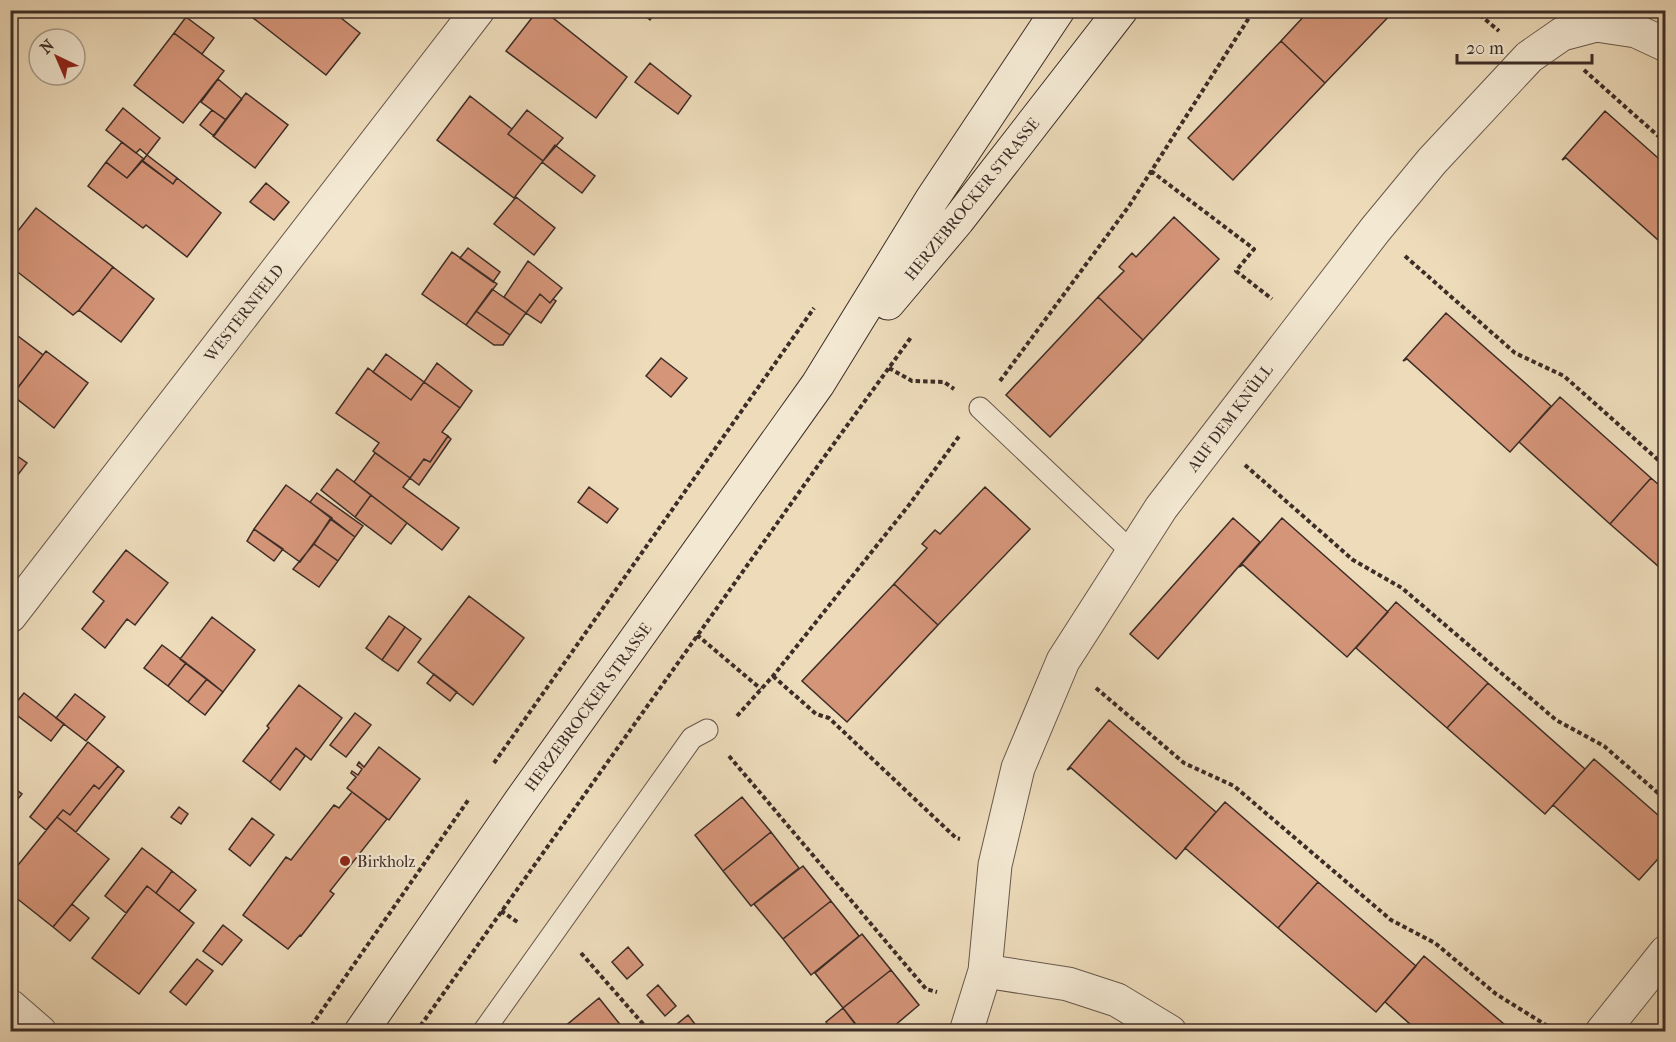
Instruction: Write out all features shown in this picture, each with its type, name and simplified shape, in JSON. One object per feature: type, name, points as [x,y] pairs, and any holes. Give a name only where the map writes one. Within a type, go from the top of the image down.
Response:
[{"type":"street","name":"WESTERNFELD","points":[[10,616],[478,10]]},
{"type":"street","name":"HERZEBROCKER STRASSE","points":[[361,1032],[529,789],[818,384],[932,200],[1058,10]]},
{"type":"street","name":"HERZEBROCKER STRASSE","points":[[818,384],[958,220],[1121,10]]},
{"type":"street","name":"AUF DEM KNÜLL","points":[[971,1018],[985,971],[995,865],[1018,768],[1063,661],[1161,508],[1375,230],[1432,161],[1529,57],[1562,34],[1596,25],[1636,31],[1665,45]]},
{"type":"street","points":[[1602,1032],[1665,952]]},
{"type":"street","points":[[985,971],[1068,984],[1107,996],[1170,1032]]},
{"type":"street","points":[[10,1006],[40,1032]]},
{"type":"lane","points":[[980,408],[1133,553]]},
{"type":"lane","points":[[483,1032],[692,738],[707,730]]},
{"type":"path","points":[[1553,41],[1665,143]]},
{"type":"path","points":[[1151,171],[1254,249],[1236,272],[1303,323]]},
{"type":"path","points":[[1375,230],[1515,353],[1564,376],[1665,467]]},
{"type":"path","points":[[493,765],[816,305]]},
{"type":"path","points":[[416,1032],[697,634],[917,330]]},
{"type":"path","points":[[889,368],[912,381],[944,382],[980,408]]},
{"type":"path","points":[[1215,438],[1353,560],[1402,588],[1556,720],[1604,746],[1665,800]]},
{"type":"path","points":[[697,634],[761,689]]},
{"type":"path","points":[[1063,661],[1184,763],[1234,786],[1391,920],[1434,943],[1496,994],[1557,1032]]},
{"type":"path","points":[[773,676],[816,714],[829,718],[956,838],[999,847]]},
{"type":"path","points":[[707,730],[926,989],[971,1018]]},
{"type":"path","points":[[307,1032],[473,794]]},
{"type":"path","points":[[559,927],[650,1032]]},
{"type":"building","points":[[243,10],[331,10],[360,33],[326,75]]},
{"type":"building","points":[[538,10],[543,10],[627,77],[596,118],[506,51]]},
{"type":"building","points":[[638,10],[657,10],[650,20]]},
{"type":"building","points":[[1302,10],[1395,10],[1325,83],[1281,41],[1306,14]]},
{"type":"building","points":[[186,17],[214,38],[202,54],[174,33]]},
{"type":"building","points":[[174,33],[224,71],[183,123],[134,85]]},
{"type":"building","points":[[1281,41],[1325,83],[1233,180],[1188,138]]},
{"type":"building","points":[[650,63],[691,96],[678,114],[635,82]]},
{"type":"building","points":[[218,79],[242,99],[226,120],[201,102]]},
{"type":"building","points":[[246,93],[288,125],[255,168],[213,136]]},
{"type":"building","points":[[470,96],[512,129],[508,134],[543,161],[514,198],[437,140]]},
{"type":"building","points":[[123,108],[160,138],[147,155],[140,149],[136,153],[106,130]]},
{"type":"building","points":[[212,110],[226,120],[214,136],[200,125]]},
{"type":"building","points":[[527,110],[563,138],[543,161],[508,134]]},
{"type":"building","points":[[1605,111],[1666,165],[1666,247],[1566,158],[1562,160]]},
{"type":"building","points":[[122,142],[144,159],[127,178],[106,162]]},
{"type":"building","points":[[555,145],[595,176],[582,193],[542,162]]},
{"type":"building","points":[[147,155],[177,178],[173,184],[142,161]]},
{"type":"building","points":[[142,160],[173,184],[177,178],[221,213],[187,257],[146,225],[143,228],[88,186],[106,162],[127,178]]},
{"type":"building","points":[[266,183],[289,202],[274,220],[250,202]]},
{"type":"building","points":[[516,197],[555,228],[534,255],[494,224]]},
{"type":"building","points":[[36,208],[113,267],[73,315],[10,266],[10,241]]},
{"type":"building","points":[[1174,217],[1219,259],[1143,340],[1098,297],[1124,271],[1119,267],[1132,253],[1136,257]]},
{"type":"building","points":[[468,248],[500,272],[493,282],[460,258]]},
{"type":"building","points":[[452,252],[497,284],[466,325],[422,294]]},
{"type":"building","points":[[528,261],[562,288],[550,303],[540,294],[526,313],[504,297]]},
{"type":"building","points":[[113,267],[154,299],[121,342],[79,310]]},
{"type":"building","points":[[492,289],[526,313],[510,335],[476,311]]},
{"type":"building","points":[[540,294],[550,303],[553,299],[556,301],[541,323],[526,313]]},
{"type":"building","points":[[1098,297],[1143,340],[1050,437],[1006,395]]},
{"type":"building","points":[[476,311],[510,335],[503,345],[494,345],[466,325]]},
{"type":"building","points":[[1446,313],[1551,406],[1510,452],[1407,359],[1403,361]]},
{"type":"building","points":[[10,330],[43,355],[14,393],[10,390]]},
{"type":"building","points":[[46,351],[88,383],[54,428],[12,395]]},
{"type":"building","points":[[386,354],[424,382],[411,400],[373,372]]},
{"type":"building","points":[[661,358],[687,378],[671,397],[646,376]]},
{"type":"building","points":[[437,363],[472,391],[460,408],[424,382]]},
{"type":"building","points":[[368,368],[411,400],[424,382],[460,408],[442,432],[448,436],[430,462],[424,459],[410,478],[373,451],[379,443],[336,413]]},
{"type":"building","points":[[1560,397],[1651,478],[1610,524],[1519,442]]},
{"type":"building","points":[[448,436],[451,439],[419,485],[410,478],[424,459],[430,462]]},
{"type":"building","points":[[10,451],[27,463],[10,485]]},
{"type":"building","points":[[375,453],[410,478],[403,487],[459,528],[442,550],[354,482]]},
{"type":"building","points":[[337,469],[371,495],[355,517],[321,490]]},
{"type":"building","points":[[1651,478],[1666,491],[1666,573],[1610,524]]},
{"type":"building","points":[[286,485],[332,518],[300,562],[254,529]]},
{"type":"building","points":[[589,487],[618,509],[607,523],[578,502]]},
{"type":"building","points":[[985,487],[1030,529],[938,625],[894,584],[927,548],[922,544],[935,530],[940,534]]},
{"type":"building","points":[[317,493],[363,526],[355,537],[310,502]]},
{"type":"building","points":[[371,495],[407,523],[391,544],[355,517]]},
{"type":"building","points":[[1233,518],[1260,542],[1158,659],[1130,634]]},
{"type":"building","points":[[1282,518],[1388,612],[1347,657],[1243,565],[1239,567]]},
{"type":"building","points":[[330,519],[355,537],[338,561],[314,544]]},
{"type":"building","points":[[254,529],[283,549],[274,561],[247,541]]},
{"type":"building","points":[[314,544],[338,561],[319,587],[293,569]]},
{"type":"building","points":[[126,550],[168,583],[135,625],[127,619],[105,648],[82,629],[104,601],[93,592]]},
{"type":"building","points":[[894,584],[938,625],[847,722],[802,681]]},
{"type":"building","points":[[469,596],[524,638],[473,705],[418,662]]},
{"type":"building","points":[[1396,602],[1488,683],[1447,728],[1356,648]]},
{"type":"building","points":[[389,616],[405,627],[382,660],[366,648]]},
{"type":"building","points":[[212,617],[255,650],[223,692],[180,659]]},
{"type":"building","points":[[405,627],[421,639],[398,671],[382,660]]},
{"type":"building","points":[[162,645],[186,663],[168,686],[144,668]]},
{"type":"building","points":[[186,663],[207,679],[188,702],[168,686]]},
{"type":"building","points":[[434,674],[457,692],[450,701],[427,683]]},
{"type":"building","points":[[207,679],[223,692],[205,715],[188,702]]},
{"type":"building","points":[[1488,683],[1585,769],[1545,814],[1447,728]]},
{"type":"building","points":[[299,685],[342,718],[311,760],[296,748],[270,782],[243,761]]},
{"type":"building","points":[[24,693],[64,724],[51,741],[10,710]]},
{"type":"building","points":[[75,694],[105,717],[86,741],[56,718]]},
{"type":"building","points":[[355,713],[371,725],[346,757],[330,745]]},
{"type":"building","points":[[1109,720],[1216,812],[1176,859],[1071,768],[1067,770]]},
{"type":"building","points":[[88,742],[118,766],[99,789],[94,785],[70,815],[63,810],[46,830],[30,817]]},
{"type":"building","points":[[379,747],[420,779],[389,820],[347,788],[356,777],[351,773],[352,771],[358,775],[362,769],[357,765],[359,762],[364,767]]},
{"type":"building","points":[[296,748],[305,756],[280,790],[270,782]]},
{"type":"building","points":[[1594,759],[1666,822],[1666,850],[1639,880],[1553,805]]},
{"type":"building","points":[[118,766],[124,771],[76,832],[57,817],[63,810],[70,815],[94,785],[99,789]]},
{"type":"building","points":[[10,785],[22,794],[10,809]]},
{"type":"building","points":[[352,792],[387,819],[330,891],[334,894],[288,949],[243,915],[286,857],[291,860],[334,805],[339,808]]},
{"type":"building","points":[[742,797],[771,832],[723,871],[695,835]]},
{"type":"building","points":[[1225,802],[1318,882],[1278,928],[1185,848]]},
{"type":"building","points":[[179,807],[188,814],[181,824],[171,817]]},
{"type":"building","points":[[57,817],[109,859],[53,927],[10,893],[10,875]]},
{"type":"building","points":[[252,818],[274,835],[250,866],[229,849]]},
{"type":"building","points":[[771,832],[799,868],[751,906],[723,871]]},
{"type":"building","points":[[142,848],[172,871],[156,893],[147,886],[126,913],[105,896]]},
{"type":"building","points":[[803,866],[831,901],[783,939],[754,904]]},
{"type":"building","points":[[172,871],[196,890],[179,911],[156,893]]},
{"type":"building","points":[[1318,882],[1416,966],[1376,1012],[1278,928]]},
{"type":"building","points":[[147,886],[194,923],[139,994],[92,958]]},
{"type":"building","points":[[831,901],[859,936],[811,975],[783,939]]},
{"type":"building","points":[[72,904],[89,918],[70,941],[53,927]]},
{"type":"building","points":[[223,925],[242,940],[222,965],[203,951]]},
{"type":"building","points":[[862,934],[891,970],[843,1008],[815,973]]},
{"type":"building","points":[[628,947],[643,965],[627,979],[612,962]]},
{"type":"building","points":[[1424,956],[1511,1030],[1510,1032],[1419,1032],[1385,1002]]},
{"type":"building","points":[[197,959],[213,971],[186,1005],[170,992]]},
{"type":"building","points":[[891,970],[919,1005],[887,1032],[861,1032],[843,1008]]},
{"type":"building","points":[[658,985],[676,1006],[665,1016],[647,995]]},
{"type":"building","points":[[599,998],[626,1032],[558,1032]]},
{"type":"building","points":[[843,1008],[858,1027],[852,1032],[833,1032],[826,1022]]},
{"type":"building","points":[[688,1015],[701,1032],[674,1032],[671,1029]]},
{"type":"place","name":"Birkholz","points":[[345,861]]}]
